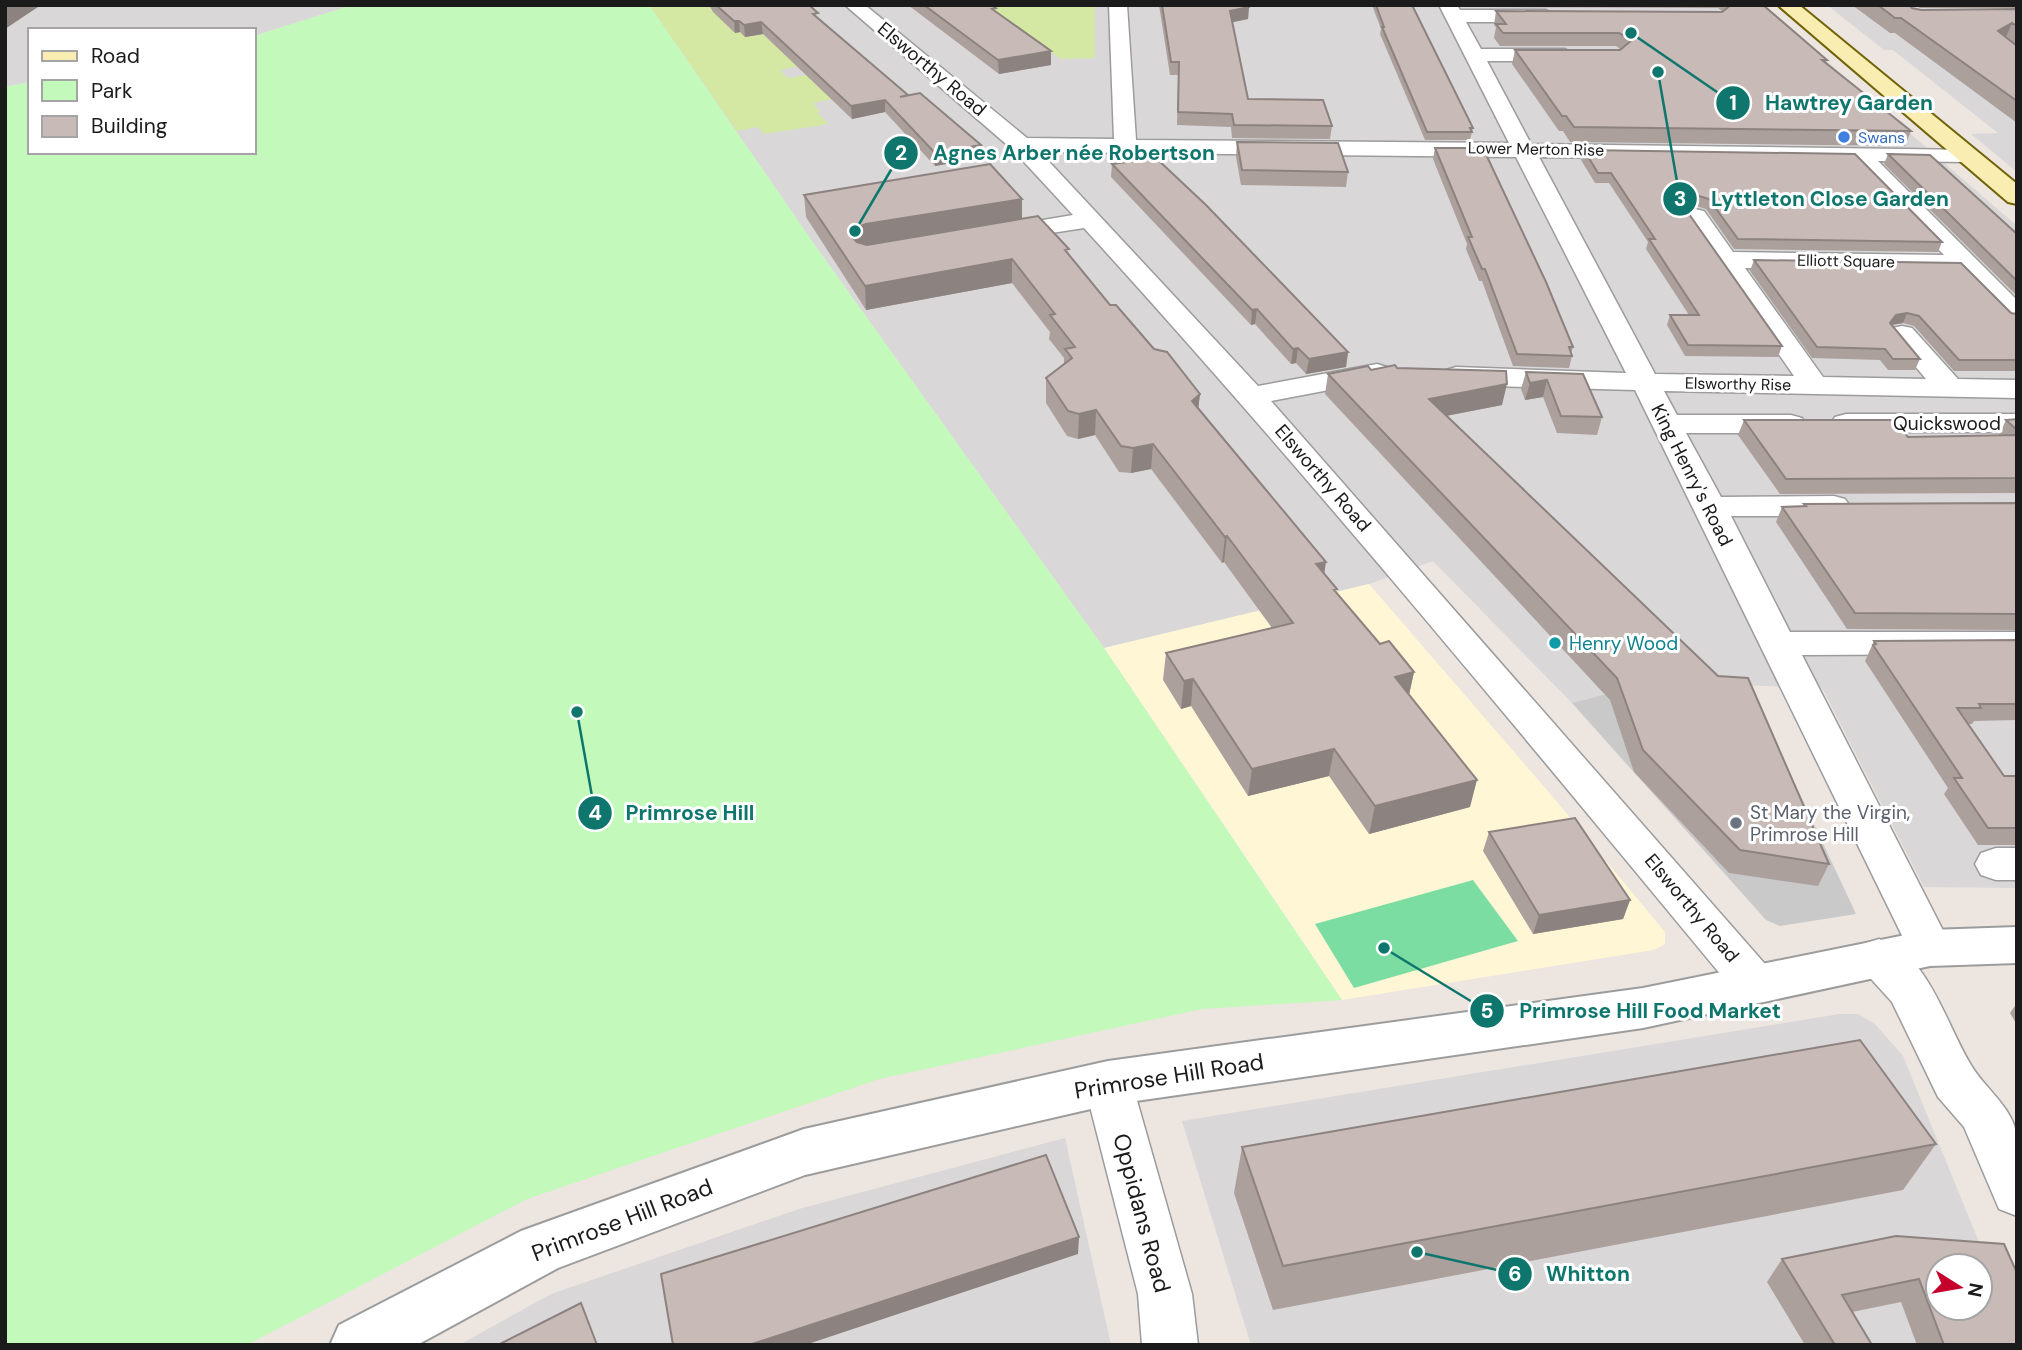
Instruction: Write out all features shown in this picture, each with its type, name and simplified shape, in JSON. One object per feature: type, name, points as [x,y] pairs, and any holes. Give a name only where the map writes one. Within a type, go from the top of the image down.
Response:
[{"type":"main road","points":[[1787,5],[2017,197]]},
{"type":"street","name":"Elsworthy Road","points":[[854,5],[1021,145],[1251,396],[1497,678],[1756,985]]},
{"type":"street","points":[[1118,5],[1125,144]]},
{"type":"street","points":[[1451,11],[1567,16]]},
{"type":"street","name":"King Henry's Road","points":[[1451,11],[1710,507],[1930,948]]},
{"type":"street","points":[[1475,55],[1588,55]]},
{"type":"street","name":"Lower Merton Rise","points":[[1021,145],[1967,155]]},
{"type":"street","points":[[1859,154],[2017,316]]},
{"type":"street","points":[[1695,216],[1815,386]]},
{"type":"street","points":[[973,239],[1088,220]]},
{"type":"street","name":"Elliott Square","points":[[1721,252],[1958,255]]},
{"type":"street","points":[[1902,334],[1950,388]]},
{"type":"street","name":"Elsworthy Rise","points":[[1251,396],[1375,373],[1644,382],[2017,389]]},
{"type":"street","name":"Quickswood","points":[[1666,424],[2017,423]]},
{"type":"street","points":[[1710,507],[1858,506]]},
{"type":"street","points":[[1778,644],[2017,643]]},
{"type":"street","name":"Primrose Hill Road","points":[[359,1345],[541,1249],[804,1152],[1108,1083],[1643,1008],[1930,948],[2017,945]]},
{"type":"street","points":[[1879,957],[1909,990],[1955,1082],[1983,1114],[2017,1193]]},
{"type":"street","name":"Oppidans Road","points":[[1108,1083],[1165,1294],[1170,1345]]},
{"type":"shaded area","points":[[5,5],[352,5],[256,35],[256,28],[28,28],[28,82],[5,87]]},
{"type":"shaded area","points":[[649,5],[1762,5],[2017,226],[2017,888],[1924,887],[1822,688],[1652,682],[1572,703],[1433,561],[1369,584],[1104,648],[819,251]]},
{"type":"shaded area","points":[[1827,5],[2017,5],[2017,172],[1971,134],[1998,133],[1893,50],[1884,50]]},
{"type":"shaded area","points":[[1369,584],[1547,790],[1665,932],[1665,944],[1654,950],[1342,1000],[1104,648]]},
{"type":"shaded area","name":"St Mary the Virgin, Primrose Hill","points":[[1652,682],[1749,685],[1856,914],[1780,926],[1766,920],[1572,703]]},
{"type":"shaded area","points":[[1840,1014],[1858,1014],[1875,1024],[1903,1056],[1983,1252],[1924,1252],[1924,1322],[1994,1322],[1994,1279],[2017,1335],[2017,1345],[1251,1345],[1182,1121]]},
{"type":"shaded area","points":[[1065,1138],[1111,1345],[459,1345],[551,1294],[799,1209]]},
{"type":"green space","points":[[352,5],[649,5],[819,251],[1104,648],[1342,1000],[1202,1009],[879,1079],[527,1199],[247,1345],[5,1345],[5,87],[28,82],[28,154],[256,154],[256,35]]},
{"type":"green space","points":[[649,5],[733,5],[735,33],[740,32],[745,37],[771,33],[805,65],[780,70],[788,78],[806,75],[832,99],[813,103],[820,112],[817,113],[829,124],[764,134],[758,127],[737,131]]},
{"type":"green space","points":[[983,5],[1095,5],[1095,58],[1061,59]]},
{"type":"green space","points":[[1473,880],[1518,941],[1354,988],[1315,924]]},
{"type":"building","points":[[716,5],[809,5],[818,13],[813,14],[908,95],[900,97],[920,93],[981,145],[935,153],[885,100],[851,106],[761,22],[744,25],[734,21]]},
{"type":"building","points":[[924,5],[992,5],[996,8],[992,9],[1051,51],[998,60]]},
{"type":"building","points":[[1162,5],[1249,5],[1230,11],[1248,99],[1323,100],[1332,126],[1234,125],[1232,114],[1178,112],[1179,62],[1171,62]]},
{"type":"building","points":[[1376,5],[1412,5],[1473,128],[1470,128],[1472,132],[1427,132],[1382,27]]},
{"type":"building","points":[[1731,5],[1763,5],[1827,60],[1822,60],[1911,131],[1574,127],[1566,116],[1562,116],[1515,50],[1620,50],[1632,40],[1619,33],[1503,33],[1496,24],[1506,24],[1496,11],[1722,12]]},
{"type":"building","points":[[1878,5],[1909,5],[1921,10],[2017,9],[2017,26],[2012,23],[1998,31],[2017,46],[2017,101],[1901,18],[1895,18]]},
{"type":"building","points":[[1237,142],[1338,143],[1348,172],[1242,170]]},
{"type":"building","points":[[1435,148],[1483,148],[1546,282],[1573,347],[1569,347],[1572,356],[1517,354],[1485,269],[1482,269],[1468,237],[1472,237]]},
{"type":"building","points":[[1584,150],[1855,154],[1942,242],[1738,239],[1709,199],[1699,196],[1688,198],[1684,207],[1782,346],[1688,345],[1670,315],[1699,315],[1649,239],[1655,239],[1611,173],[1598,173]]},
{"type":"building","points":[[1888,154],[1930,155],[2017,234],[2017,281]]},
{"type":"building","points":[[1156,158],[1206,205],[1348,352],[1309,359],[1298,348],[1293,349],[1257,309],[1252,310],[1112,164]]},
{"type":"building","points":[[990,164],[1022,199],[866,224],[855,228],[851,236],[857,242],[867,245],[1038,216],[1069,249],[1065,250],[1110,305],[1116,305],[1154,349],[1167,352],[1200,394],[1192,401],[1326,562],[1316,564],[1337,589],[1334,590],[1380,644],[1389,641],[1414,672],[1395,677],[1477,780],[1375,806],[1334,749],[1252,769],[1193,679],[1184,681],[1166,653],[1293,623],[1153,444],[1133,448],[1121,446],[1096,410],[1079,414],[1068,411],[1046,378],[1072,358],[1065,349],[1075,347],[1050,315],[1055,314],[1012,259],[865,286],[804,195]]},
{"type":"building","points":[[1754,260],[1961,263],[2011,313],[2017,314],[2017,360],[1959,360],[1919,316],[1907,313],[1896,315],[1890,323],[1920,359],[1893,359],[1885,349],[1817,347]]},
{"type":"building","points":[[1395,365],[1397,368],[1506,371],[1507,384],[1429,399],[1718,676],[1748,678],[1829,864],[1740,850],[1643,750],[1617,678],[1328,374],[1368,366],[1371,370]]},
{"type":"building","points":[[1526,372],[1583,374],[1602,417],[1561,416],[1547,380],[1530,383]]},
{"type":"building","points":[[2017,419],[2017,430],[2006,420]]},
{"type":"building","points":[[1744,420],[1893,420],[1908,437],[2017,435],[2017,478],[1786,479]]},
{"type":"building","points":[[2017,503],[2017,614],[1855,613],[1782,507],[1806,506],[1804,504]]},
{"type":"building","points":[[2017,640],[2017,704],[1979,704],[1981,708],[1957,708],[2004,776],[2017,776],[2017,828],[1988,828],[1954,778],[1962,778],[1873,645],[1876,644],[1874,641]]},
{"type":"building","points":[[1575,818],[1630,900],[1539,915],[1489,832]]},
{"type":"building","points":[[1860,1040],[1936,1144],[1283,1266],[1242,1147]]},
{"type":"building","points":[[1046,1155],[1079,1237],[749,1345],[673,1345],[661,1274]]},
{"type":"building","points":[[1896,1236],[2004,1244],[2017,1273],[2017,1345],[1944,1345],[1935,1322],[1994,1322],[1994,1252],[1924,1252],[1924,1292],[1919,1279],[1842,1295],[1872,1345],[1835,1345],[1782,1259]]},
{"type":"building","points":[[581,1303],[597,1345],[498,1345]]},
{"type":"place","name":"Hawtrey Garden","points":[[1631,33]]},
{"type":"place","name":"Lyttleton Close Garden","points":[[1658,72]]},
{"type":"place","name":"Swans","points":[[1844,137]]},
{"type":"place","name":"Agnes Arber née Robertson","points":[[855,231]]},
{"type":"place","name":"Henry Wood","points":[[1555,643]]},
{"type":"place","name":"Primrose Hill","points":[[577,712]]},
{"type":"place","name":"St Mary the Virgin, Primrose Hill","points":[[1736,823]]},
{"type":"place","name":"Primrose Hill Food Market","points":[[1384,948]]},
{"type":"place","name":"Whitton","points":[[1417,1252]]}]
